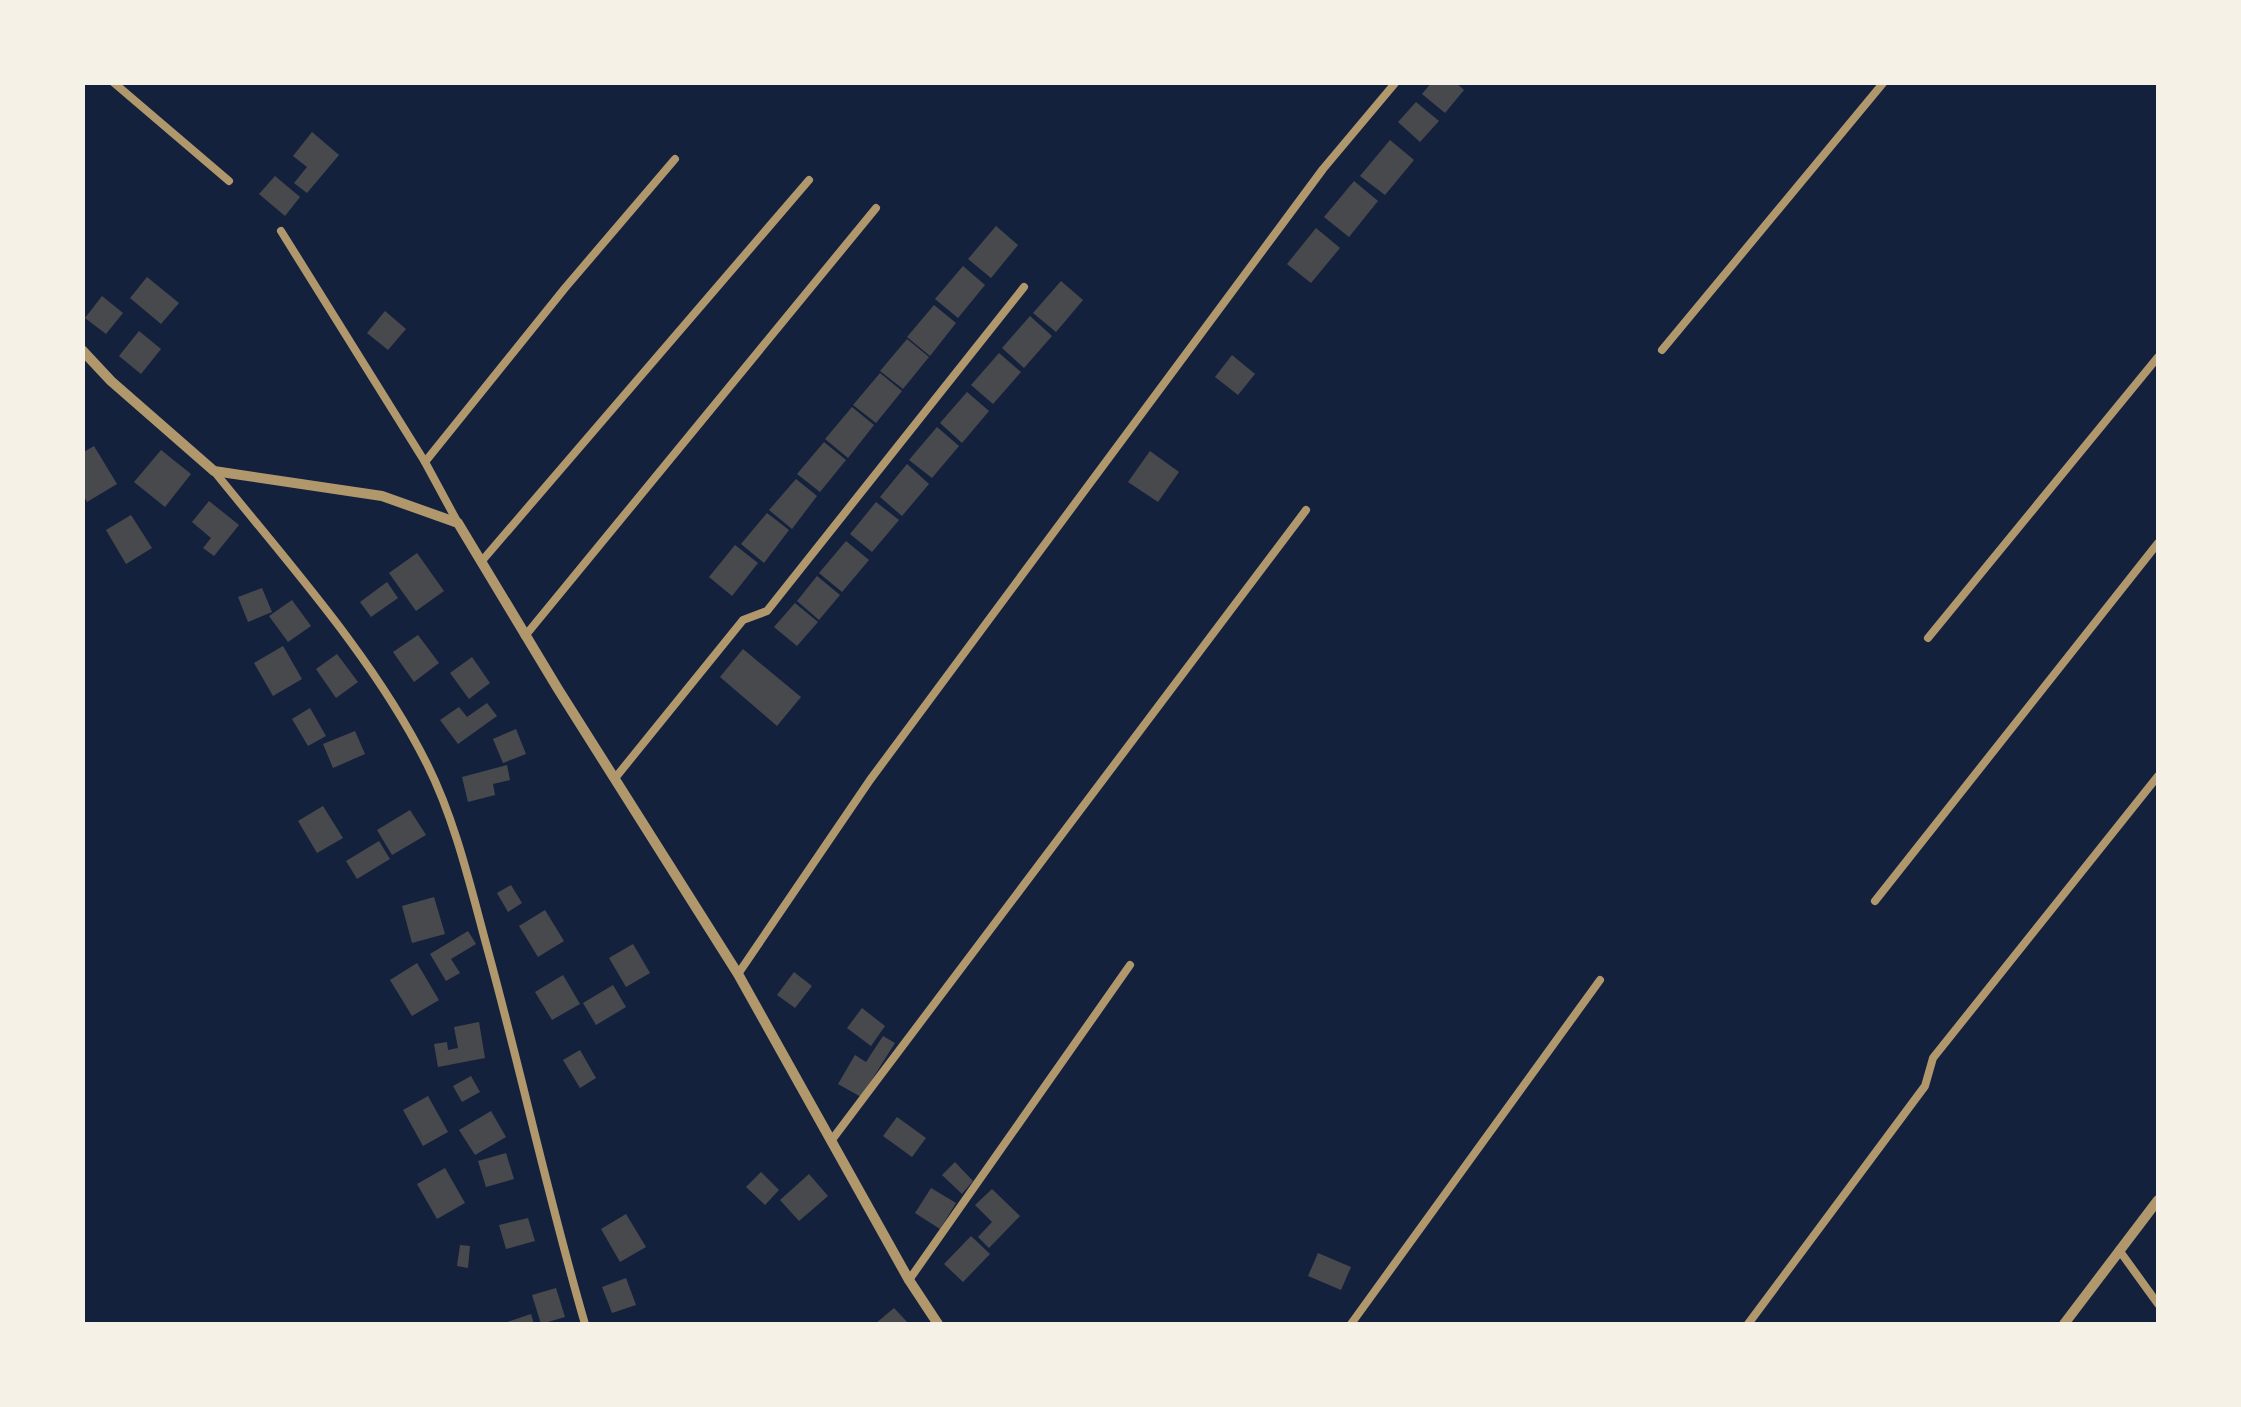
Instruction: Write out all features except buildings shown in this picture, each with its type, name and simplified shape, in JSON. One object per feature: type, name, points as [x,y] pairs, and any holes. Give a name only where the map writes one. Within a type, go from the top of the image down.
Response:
[{"type":"street","points":[[113,82],[229,180]]},
{"type":"street","points":[[738,974],[838,825],[1001,602],[1323,169],[1396,82]]},
{"type":"street","points":[[1662,350],[1884,82]]},
{"type":"street","points":[[426,462],[674,159]]},
{"type":"street","points":[[481,562],[809,180]]},
{"type":"street","points":[[525,636],[876,208]]},
{"type":"street","points":[[281,231],[426,462],[525,636],[738,974],[909,1280],[938,1324]]},
{"type":"street","points":[[616,777],[743,620],[767,611],[1024,287]]},
{"type":"street","points":[[82,350],[111,382],[214,471],[331,614],[427,764],[471,887],[558,1234],[585,1324]]},
{"type":"street","points":[[1928,638],[2158,358]]},
{"type":"street","points":[[214,471],[382,496],[458,523]]},
{"type":"street","points":[[831,1141],[1306,510]]},
{"type":"street","points":[[1876,901],[2158,543]]},
{"type":"street","points":[[1748,1324],[1925,1086],[1933,1058],[2158,776]]},
{"type":"street","points":[[909,1280],[1130,964]]},
{"type":"street","points":[[1351,1324],[1600,980]]},
{"type":"street","points":[[2064,1324],[2158,1200]]},
{"type":"street","points":[[2119,1250],[2158,1304]]}]
